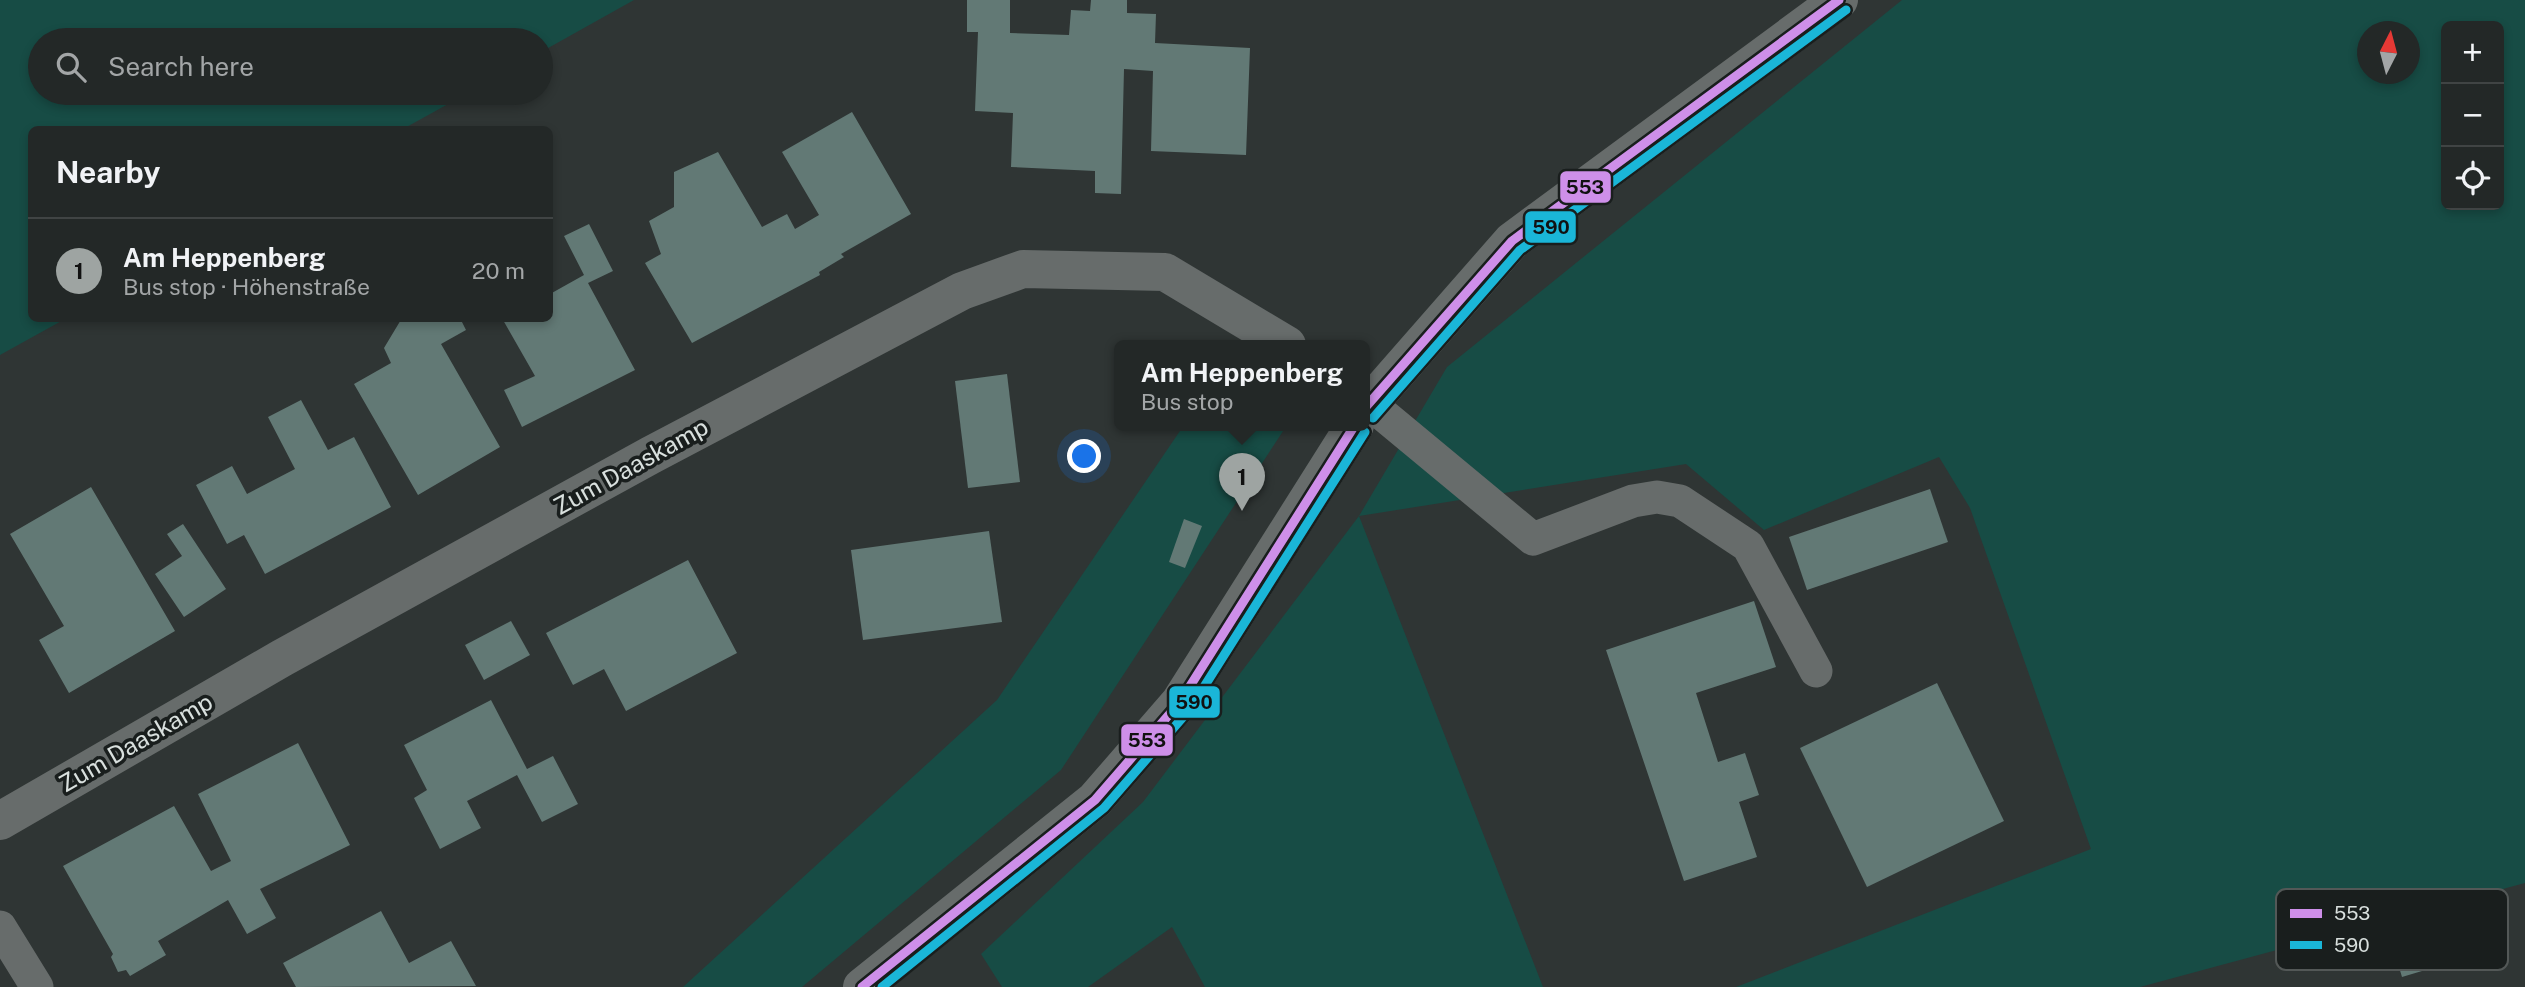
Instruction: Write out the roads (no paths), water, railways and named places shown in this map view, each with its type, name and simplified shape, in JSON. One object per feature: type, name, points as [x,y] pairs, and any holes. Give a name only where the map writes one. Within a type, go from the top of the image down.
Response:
[{"type":"street","points":[[1370,401],[1512,241],[1839,0]]},
{"type":"street","name":"Zum Daaskamp","points":[[0,821],[306,645],[651,455],[962,291],[1023,269],[1165,272],[1279,340]]},
{"type":"street","points":[[862,987],[1095,800],[1180,702],[1349,431]]},
{"type":"lane","points":[[1370,414],[1533,539],[1633,501],[1657,497],[1680,501],[1748,546],[1816,671]]},
{"type":"lane","points":[[0,927],[37,987]]},
{"type":"place","name":"Am Heppenberg","points":[[1242,511]]}]
